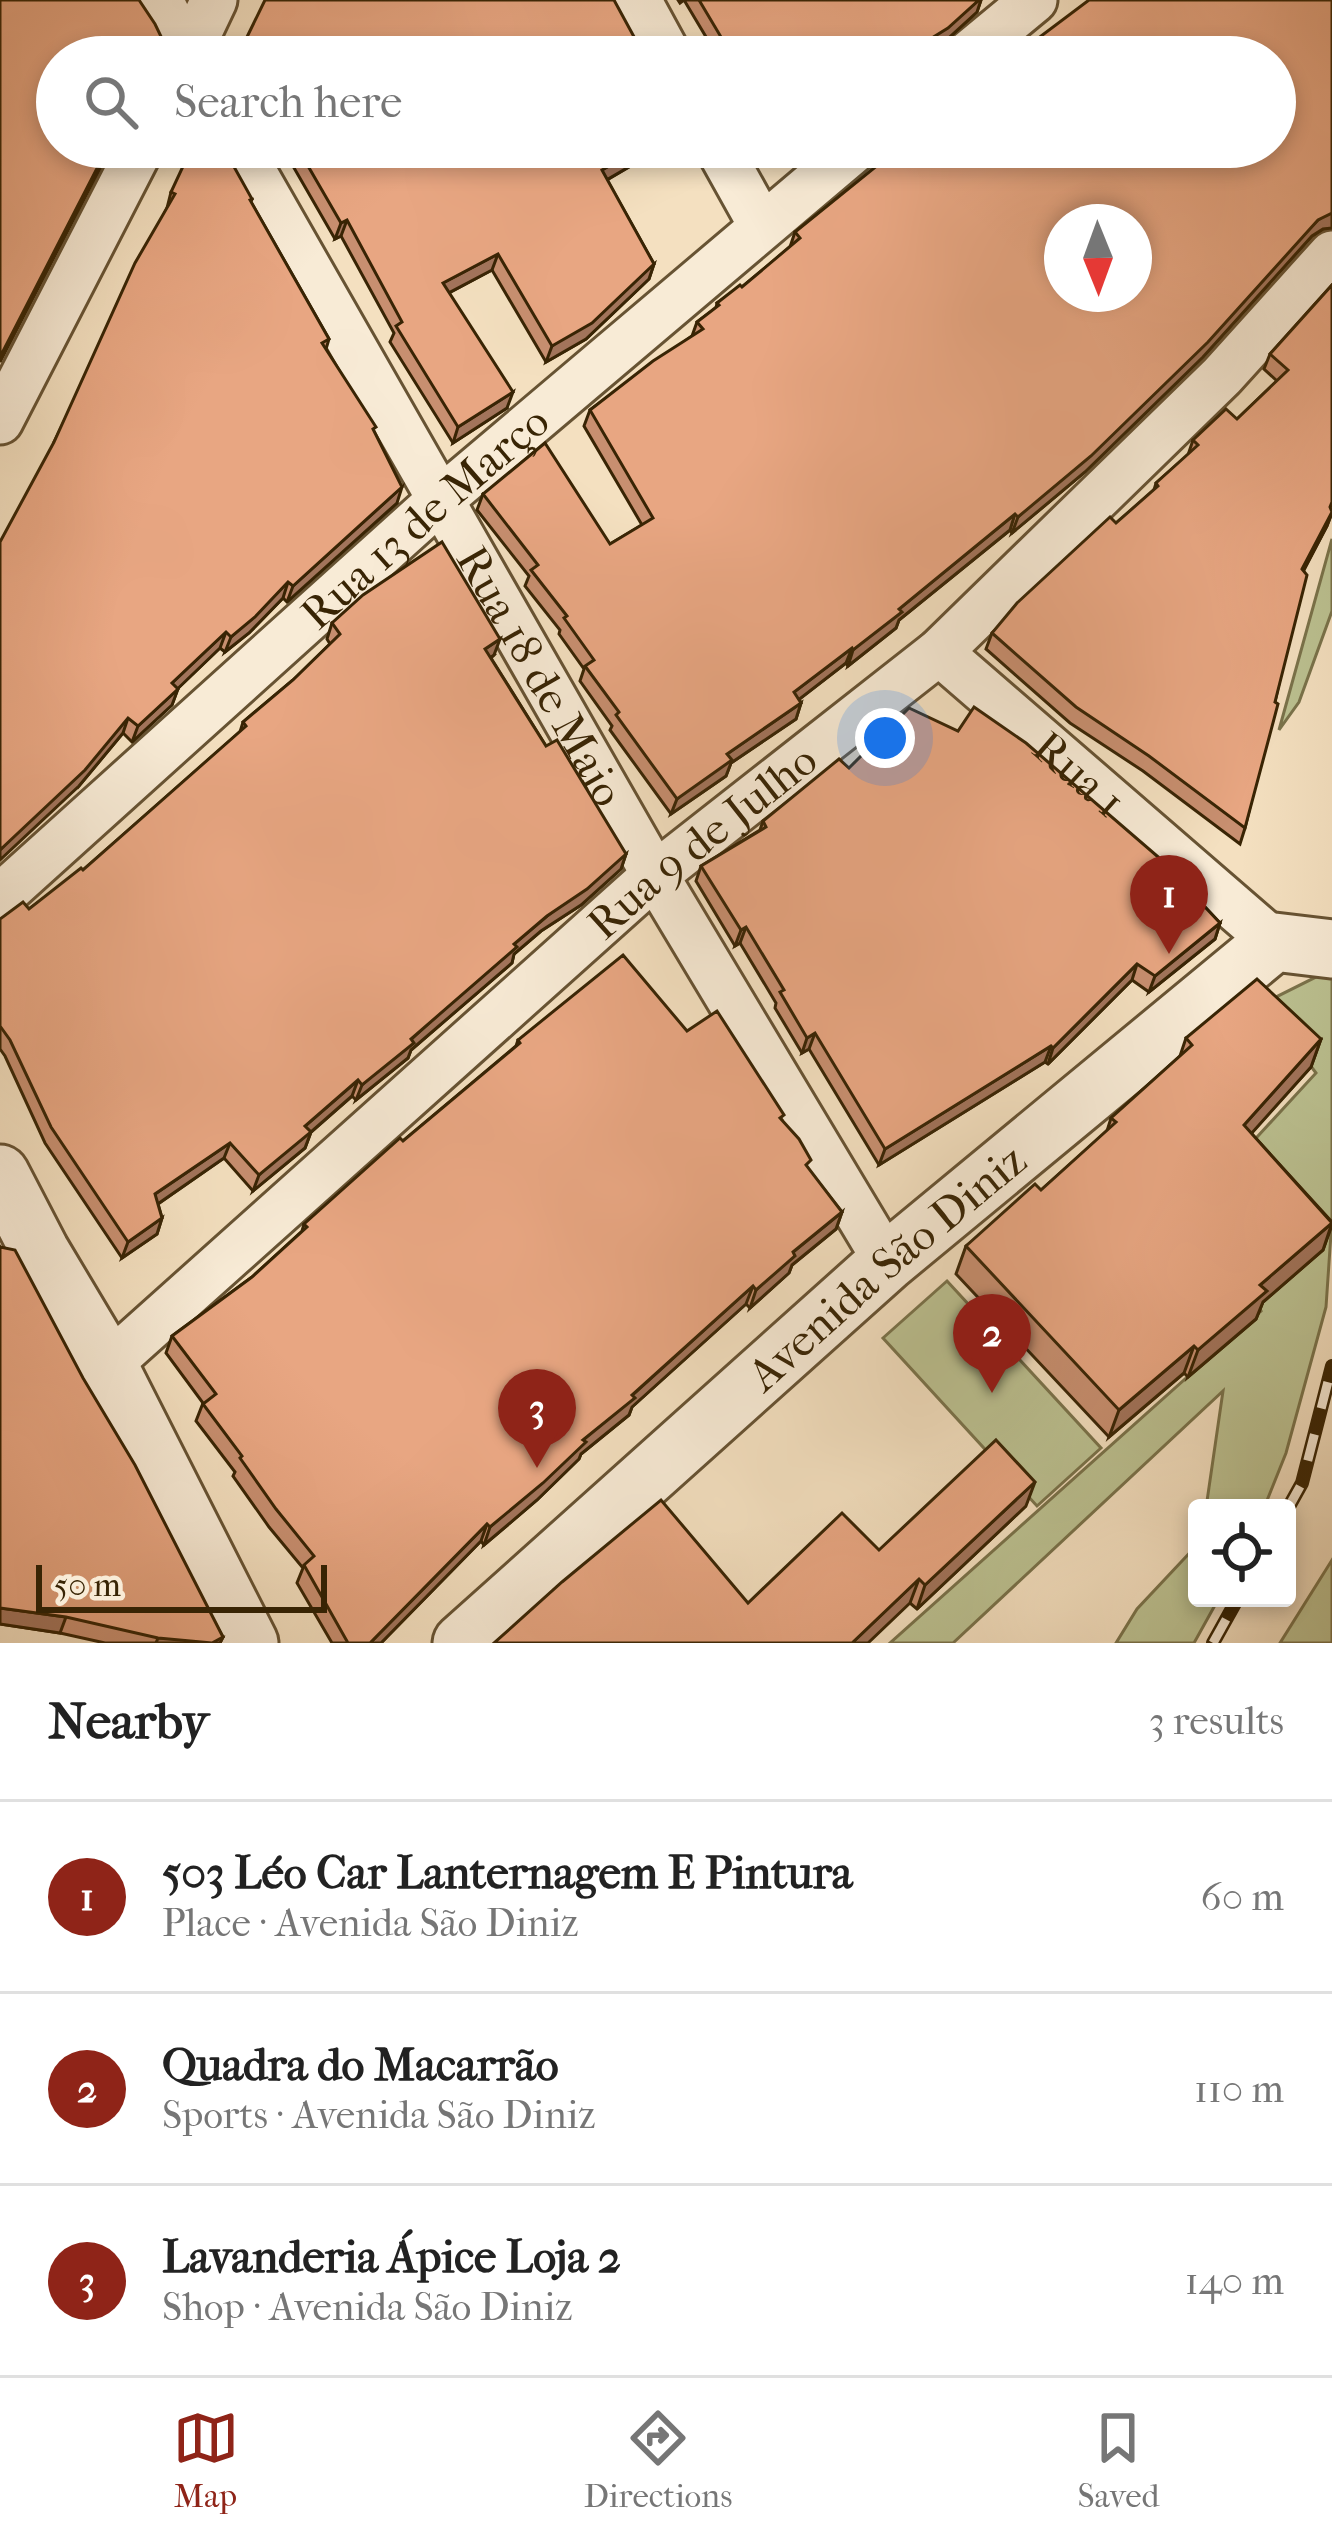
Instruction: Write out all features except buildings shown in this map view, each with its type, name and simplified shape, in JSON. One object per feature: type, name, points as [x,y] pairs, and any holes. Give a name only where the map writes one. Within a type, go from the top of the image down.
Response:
[{"type":"street","points":[[160,0],[177,36]]},
{"type":"street","points":[[197,36],[214,0]]},
{"type":"street","points":[[638,0],[658,36]]},
{"type":"street","points":[[990,36],[1034,0]]},
{"type":"street","points":[[0,421],[130,168]]},
{"type":"street","name":"Rua 18 de Maio","points":[[250,168],[656,875],[887,1262]]},
{"type":"street","points":[[730,168],[762,226]]},
{"type":"street","name":"Rua 13 de Março","points":[[0,896],[439,501],[832,168]]},
{"type":"street","name":"Rua 9 de Julho","points":[[109,1365],[656,875],[939,652],[1222,376],[1332,254]]},
{"type":"street","name":"Rua 1","points":[[939,652],[1274,942]]},
{"type":"street","points":[[1274,942],[1332,949]]},
{"type":"street","name":"Avenida São Diniz","points":[[462,1643],[887,1262],[1274,942]]},
{"type":"street","points":[[0,1174],[20,1246],[109,1365],[249,1643]]},
{"type":"green space","points":[[1332,539],[1332,611],[1299,702],[1279,730]]},
{"type":"green space","points":[[1332,969],[1332,1219],[1326,1307],[1286,1453],[1268,1499],[1207,1499],[1223,1391],[953,1643],[890,1643],[1261,1311],[1219,1255],[1246,1149],[1316,1073],[1264,1003]]},
{"type":"green space","points":[[947,1281],[1101,1448],[1037,1506],[883,1338]]},
{"type":"green space","points":[[1188,1555],[1188,1607],[1214,1607],[1194,1643],[1116,1643],[1137,1609]]},
{"type":"green space","points":[[1332,1560],[1332,1643],[1280,1643]]},
{"type":"railway","points":[[1293,1499],[1302,1483],[1332,1366]]},
{"type":"railway","points":[[1213,1643],[1233,1607]]},
{"type":"place","name":"503 Léo Car Lanternagem E Pintura","points":[[1169,954]]},
{"type":"place","name":"Quadra do Macarrão","points":[[992,1393]]},
{"type":"place","name":"Lavanderia Ápice Loja 2","points":[[537,1468]]}]
